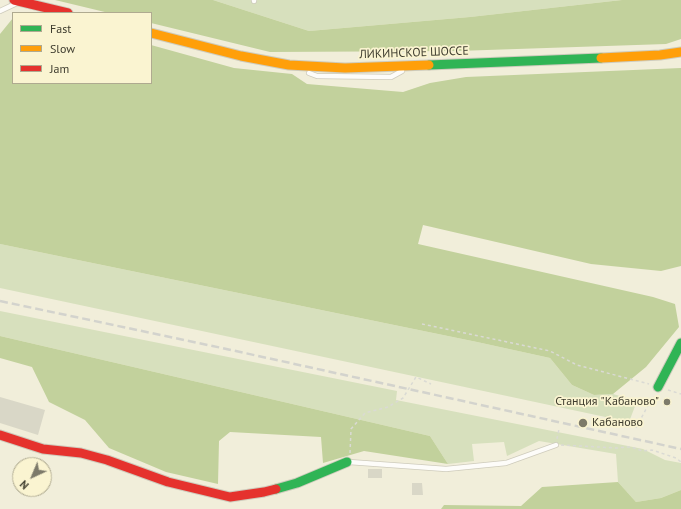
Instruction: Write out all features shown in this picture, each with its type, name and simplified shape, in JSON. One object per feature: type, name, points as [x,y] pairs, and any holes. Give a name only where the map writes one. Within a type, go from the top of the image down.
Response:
[{"type":"main road","points":[[17,1],[64,12]]},
{"type":"main road","name":"ЛИКИНСКОЕ ШОССЕ","points":[[152,34],[241,56],[288,65],[345,68],[624,57],[681,52]]},
{"type":"main road","points":[[658,387],[681,343]]},
{"type":"main road","points":[[0,435],[43,449],[82,453],[107,460],[168,482],[230,497],[264,492],[297,483],[347,462]]},
{"type":"lane","points":[[0,11],[17,1]]},
{"type":"lane","points":[[347,462],[446,469],[506,463],[556,445]]},
{"type":"path","points":[[422,324],[550,351],[577,365],[681,394]]},
{"type":"path","points":[[347,462],[350,455],[351,429],[365,413],[388,407],[403,398],[416,377],[431,384]]},
{"type":"path","points":[[636,428],[658,387]]},
{"type":"path","points":[[559,429],[556,445],[617,448],[632,447],[643,451],[652,450],[662,453],[676,458],[681,462]]},
{"type":"green space","points":[[55,0],[213,0],[309,31],[470,17],[622,0],[681,0],[681,39],[666,44],[457,51],[270,52],[152,23],[152,12],[105,12]]},
{"type":"green space","points":[[213,0],[622,0],[470,17],[309,31]]},
{"type":"green space","points":[[12,19],[12,84],[152,84],[152,45],[234,68],[292,74],[307,84],[403,92],[430,83],[466,77],[681,68],[681,266],[661,271],[591,264],[423,225],[418,244],[653,297],[675,304],[679,327],[646,367],[613,394],[594,395],[572,385],[550,358],[0,244],[0,34]]},
{"type":"green space","points":[[0,244],[550,358],[572,385],[594,395],[613,394],[637,401],[629,422],[0,288]]},
{"type":"green space","points":[[0,311],[397,391],[396,400],[643,449],[665,460],[681,463],[681,490],[661,498],[636,502],[618,482],[616,454],[539,441],[507,456],[504,442],[472,444],[474,461],[448,464],[430,436],[0,336]]},
{"type":"green space","points":[[0,336],[430,436],[448,464],[364,451],[323,463],[321,437],[230,432],[219,441],[218,484],[166,472],[109,448],[85,420],[49,402],[32,367],[0,358]]},
{"type":"green space","points":[[618,482],[636,502],[661,498],[681,490],[681,509],[441,509],[444,505],[521,506],[542,487]]},
{"type":"building","points":[[0,397],[45,410],[38,435],[0,423]]},
{"type":"building","points":[[368,469],[382,469],[382,478],[368,478]]},
{"type":"building","points":[[412,483],[422,483],[423,495],[412,495]]},
{"type":"railway","points":[[0,301],[222,348],[681,449]]},
{"type":"traffic: fast","points":[[429,65],[601,58]]},
{"type":"traffic: fast","points":[[658,387],[681,343]]},
{"type":"traffic: fast","points":[[276,489],[297,483],[347,462]]},
{"type":"traffic: slow","points":[[152,33],[241,56],[289,65],[345,68],[429,65]]},
{"type":"traffic: slow","points":[[601,58],[660,55],[681,52]]},
{"type":"traffic: jam","points":[[14,0],[64,12]]},
{"type":"traffic: jam","points":[[0,435],[43,449],[81,453],[107,460],[168,482],[230,497],[276,489]]},
{"type":"place","name":"Станция \"Кабаново\"","points":[[667,402]]},
{"type":"place","name":"Кабаново","points":[[583,423]]}]
